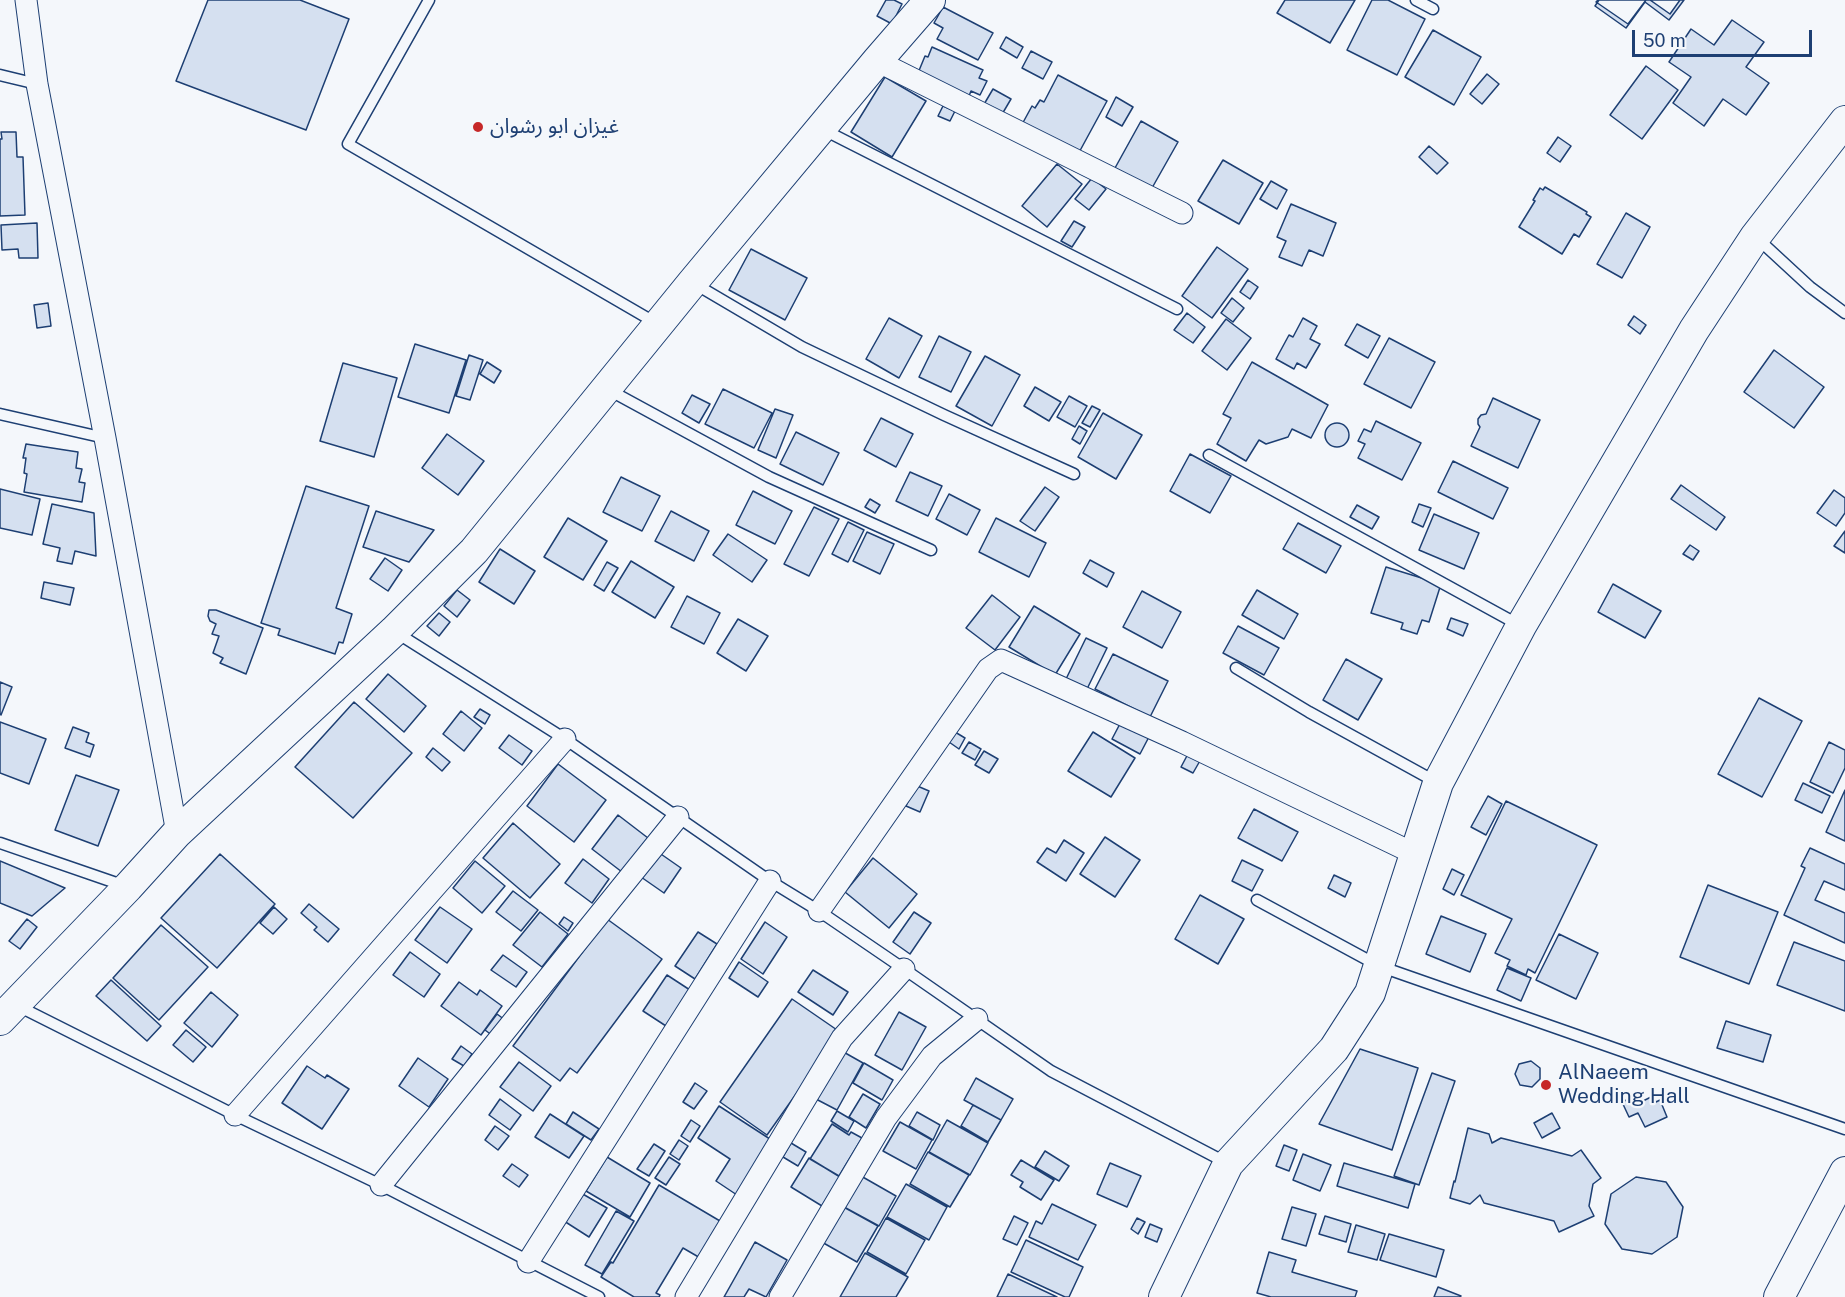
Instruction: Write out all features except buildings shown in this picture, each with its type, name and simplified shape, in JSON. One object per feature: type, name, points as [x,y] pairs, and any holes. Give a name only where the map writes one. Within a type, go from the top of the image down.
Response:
[{"type":"street","points":[[26,0],[37,84],[105,438],[177,833]]},
{"type":"street","points":[[8,1013],[177,833],[394,631],[474,551],[692,283],[930,0]]},
{"type":"street","points":[[877,62],[1182,213]]},
{"type":"street","points":[[1164,1297],[1228,1164],[1334,1049],[1370,993],[1438,783],[1521,626],[1694,330],[1755,237],[1845,121]]},
{"type":"street","points":[[819,911],[988,669],[1001,660],[1182,742],[1415,854]]},
{"type":"street","points":[[235,1115],[565,739]]},
{"type":"street","points":[[381,1185],[678,817]]},
{"type":"street","points":[[528,1262],[770,880]]},
{"type":"street","points":[[686,1297],[842,1038],[904,969]]},
{"type":"street","points":[[780,1297],[886,1118],[932,1056],[977,1020]]},
{"type":"street","points":[[1779,1297],[1845,1172]]},
{"type":"lane","points":[[429,0],[348,144],[659,324]]},
{"type":"lane","points":[[1416,0],[1433,9]]},
{"type":"lane","points":[[0,75],[37,84]]},
{"type":"lane","points":[[821,129],[1177,309]]},
{"type":"lane","points":[[1755,237],[1810,287],[1845,313]]},
{"type":"lane","points":[[692,283],[802,347],[1074,474]]},
{"type":"lane","points":[[606,388],[769,477],[931,550]]},
{"type":"lane","points":[[0,414],[105,438]]},
{"type":"lane","points":[[1209,455],[1521,626]]},
{"type":"lane","points":[[394,631],[565,739],[1051,1071],[1228,1164]]},
{"type":"lane","points":[[1236,668],[1309,712],[1438,783]]},
{"type":"lane","points":[[0,843],[128,887]]},
{"type":"lane","points":[[1257,900],[1379,966],[1845,1129]]},
{"type":"lane","points":[[8,1013],[235,1115],[381,1185],[599,1297]]},
{"type":"place","name":"غيزان ابو رشوان","points":[[478,127]]},
{"type":"place","name":"AlNaeem Wedding Hall","points":[[1546,1085]]}]
